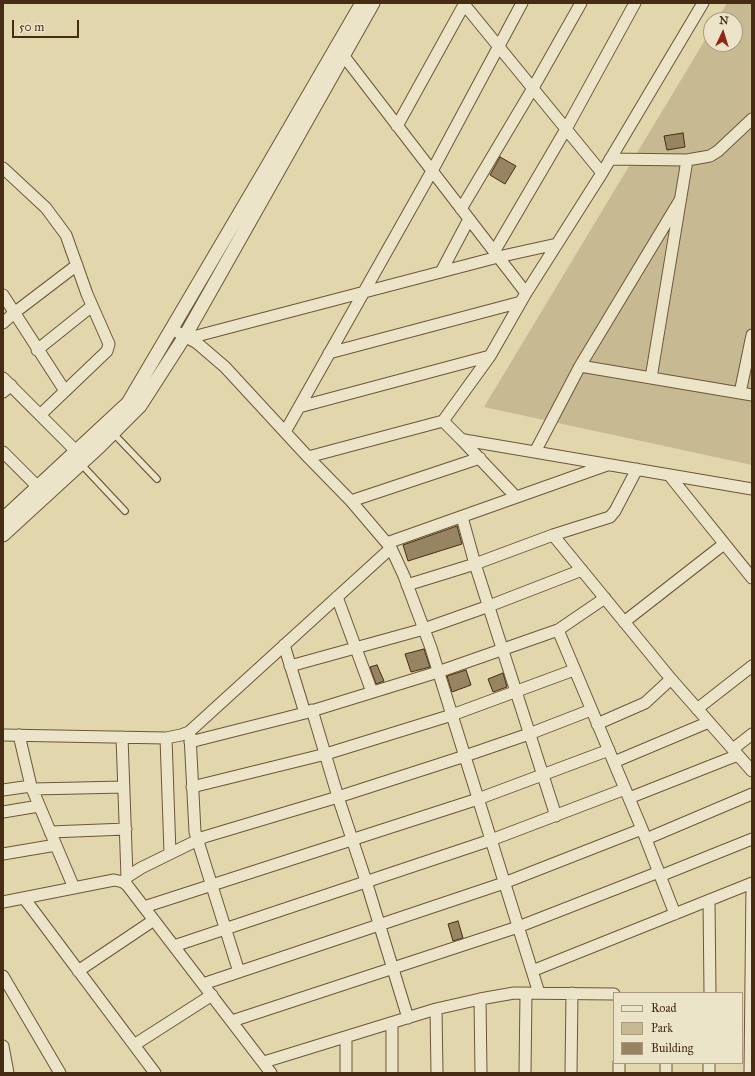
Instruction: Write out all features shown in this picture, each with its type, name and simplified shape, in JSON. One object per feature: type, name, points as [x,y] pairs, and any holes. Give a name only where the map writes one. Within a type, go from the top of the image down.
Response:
[{"type":"street","points":[[3,520],[128,403],[362,3]]},
{"type":"street","points":[[3,535],[140,406],[187,337],[373,3]]},
{"type":"street","points":[[397,126],[464,3],[602,173]]},
{"type":"street","points":[[285,432],[432,171],[522,3]]},
{"type":"street","points":[[461,209],[533,88],[581,3]]},
{"type":"street","points":[[496,254],[635,3]]},
{"type":"street","points":[[308,457],[443,421],[490,356],[523,297],[602,173],[703,3]]},
{"type":"street","points":[[343,55],[496,254],[523,297]]},
{"type":"street","points":[[610,159],[686,160],[710,156],[718,151],[752,119]]},
{"type":"street","points":[[651,378],[686,160]]},
{"type":"street","points":[[3,168],[46,208],[66,235],[92,306],[108,340],[109,348],[107,351],[40,415]]},
{"type":"street","points":[[535,452],[580,366],[680,200]]},
{"type":"street","points":[[441,272],[469,219]]},
{"type":"street","points":[[187,337],[441,272],[496,254],[557,244]]},
{"type":"street","points":[[3,323],[77,264]]},
{"type":"street","points":[[3,295],[37,350],[65,391]]},
{"type":"street","points":[[329,353],[523,297]]},
{"type":"street","points":[[37,350],[92,306]]},
{"type":"street","points":[[172,330],[187,337],[211,354],[225,367],[351,501],[389,546],[407,585],[424,629],[539,993]]},
{"type":"street","points":[[740,393],[752,335]]},
{"type":"street","points":[[299,407],[490,356]]},
{"type":"street","points":[[580,366],[752,395]]},
{"type":"street","points":[[6,385],[40,415],[76,451]]},
{"type":"street","points":[[443,421],[516,497]]},
{"type":"street","points":[[461,439],[752,489]]},
{"type":"street","points":[[3,452],[38,487]]},
{"type":"street","points":[[351,501],[480,458]]},
{"type":"street","points":[[239,972],[197,840],[194,824],[190,737],[284,645],[337,597],[389,546],[462,517],[608,464]]},
{"type":"street","points":[[407,585],[475,564],[610,517],[615,511],[637,469]]},
{"type":"street","points":[[669,475],[752,578]]},
{"type":"street","points":[[462,517],[475,564],[556,816]]},
{"type":"street","points":[[553,536],[671,679],[752,771]]},
{"type":"street","points":[[624,622],[724,544]]},
{"type":"street","points":[[290,666],[424,629],[582,570]]},
{"type":"street","points":[[337,597],[372,692]]},
{"type":"street","points":[[3,735],[166,738],[181,735],[190,737],[308,711],[438,672],[502,648],[558,630],[605,598]]},
{"type":"street","points":[[558,630],[644,834],[675,914]]},
{"type":"street","points":[[284,645],[290,666],[326,754],[338,797],[380,925],[408,1018]]},
{"type":"street","points":[[697,709],[752,666]]},
{"type":"street","points":[[192,787],[326,754],[452,715],[574,670]]},
{"type":"street","points":[[597,724],[644,704],[671,679]]},
{"type":"street","points":[[3,902],[125,879],[141,868],[197,840],[465,756],[530,734],[591,710]]},
{"type":"street","points":[[614,762],[709,722]]},
{"type":"street","points":[[174,946],[491,840],[556,816],[627,794],[736,752],[752,734]]},
{"type":"street","points":[[19,735],[32,787],[74,888]]},
{"type":"street","points":[[122,737],[126,829],[125,879],[127,885],[271,1073]]},
{"type":"street","points":[[166,738],[170,853]]},
{"type":"street","points":[[144,907],[478,799],[609,750]]},
{"type":"street","points":[[3,790],[32,787],[124,787]]},
{"type":"street","points":[[203,984],[504,883],[752,794]]},
{"type":"street","points":[[3,812],[39,806]]},
{"type":"street","points":[[50,832],[126,829]]},
{"type":"street","points":[[232,1021],[518,926],[752,839]]},
{"type":"street","points":[[3,854],[56,845]]},
{"type":"street","points":[[532,971],[752,883],[748,997],[750,1073]]},
{"type":"street","points":[[24,898],[155,1073]]},
{"type":"street","points":[[709,900],[710,992]]},
{"type":"street","points":[[78,971],[154,920]]},
{"type":"street","points":[[3,976],[60,1073]]},
{"type":"street","points":[[264,1062],[436,1009],[480,998],[514,993],[613,994]]},
{"type":"street","points":[[525,1073],[526,993]]},
{"type":"street","points":[[571,1073],[572,993]]},
{"type":"street","points":[[134,1045],[212,994]]},
{"type":"street","points":[[480,998],[481,1073]]},
{"type":"street","points":[[436,1009],[437,1073]]},
{"type":"street","points":[[392,1023],[392,1073]]},
{"type":"street","points":[[346,1037],[346,1073]]},
{"type":"street","points":[[3,1046],[8,1073]]},
{"type":"lane","points":[[113,433],[157,479]]},
{"type":"lane","points":[[80,464],[125,511]]},
{"type":"green space","points":[[727,3],[752,3],[752,465],[484,407],[703,43],[703,52],[743,52],[743,12],[722,12]]},
{"type":"building","points":[[683,133],[685,147],[667,150],[664,136]]},
{"type":"building","points":[[500,157],[516,166],[505,184],[490,175]]},
{"type":"building","points":[[457,526],[462,544],[408,561],[403,545]]},
{"type":"building","points":[[424,649],[430,667],[411,672],[405,654]]},
{"type":"building","points":[[377,665],[384,681],[376,684],[370,667]]},
{"type":"building","points":[[466,670],[471,685],[452,692],[447,676]]},
{"type":"building","points":[[503,673],[507,687],[493,692],[488,679]]},
{"type":"building","points":[[458,921],[463,938],[453,941],[448,924]]}]
